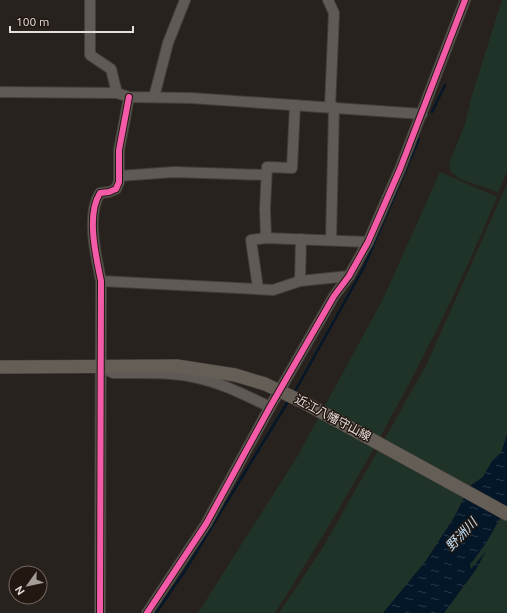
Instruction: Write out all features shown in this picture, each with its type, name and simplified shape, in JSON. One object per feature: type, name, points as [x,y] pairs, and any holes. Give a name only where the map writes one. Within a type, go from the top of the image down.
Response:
[{"type":"main road","name":"近江八幡守山線","points":[[0,367],[177,366],[235,375],[265,384],[308,404],[507,514]]},
{"type":"street","points":[[90,0],[90,54],[111,69],[117,93]]},
{"type":"street","points":[[154,97],[168,43],[185,0]]},
{"type":"street","points":[[328,0],[334,12],[331,240]]},
{"type":"street","points":[[147,613],[206,524],[270,407],[334,296],[349,276],[368,242],[400,169],[465,0]]},
{"type":"street","points":[[0,92],[117,93],[129,96],[332,107],[422,114]]},
{"type":"street","points":[[100,613],[100,281],[93,241],[97,198],[100,192],[108,192],[116,189],[119,176],[119,150],[129,96]]},
{"type":"street","points":[[266,238],[265,209],[267,168],[292,168],[295,105]]},
{"type":"street","points":[[119,176],[174,172],[266,176]]},
{"type":"street","points":[[258,288],[251,240],[266,238],[368,242]]},
{"type":"street","points":[[300,281],[301,239]]},
{"type":"street","points":[[100,281],[258,288],[273,290],[300,281],[349,276]]},
{"type":"street","points":[[100,366],[114,373],[166,374],[193,377],[217,384],[270,407]]},
{"type":"green space","points":[[502,0],[507,0],[507,172],[498,192],[460,179],[451,172],[449,164],[465,124],[472,95]]},
{"type":"green space","points":[[440,172],[497,197],[449,305],[395,410],[337,512],[275,613],[198,613],[297,457],[383,299]]},
{"type":"green space","points":[[507,184],[507,435],[501,453],[492,461],[483,477],[470,486],[455,516],[425,562],[383,613],[279,613],[322,549],[426,366]]},
{"type":"green space","points":[[507,506],[507,613],[444,613],[475,571],[483,555],[471,569],[470,565],[486,543]]},
{"type":"water","name":"野洲川","points":[[507,435],[507,506],[486,543],[470,565],[471,569],[486,551],[475,571],[444,613],[383,613],[425,562],[455,516],[470,486],[483,477],[492,461],[501,453]]},
{"type":"waterway","points":[[432,112],[445,85]]},
{"type":"waterway","points":[[294,393],[364,267],[419,139]]},
{"type":"waterway","points":[[156,613],[186,569],[289,400]]},
{"type":"cycle path","points":[[147,613],[206,524],[270,407],[334,296],[349,276],[368,242],[400,169],[465,0]]},
{"type":"cycle path","points":[[100,613],[101,281],[93,236],[93,224],[96,202],[100,193],[109,192],[116,189],[119,182],[119,150],[129,97]]}]
